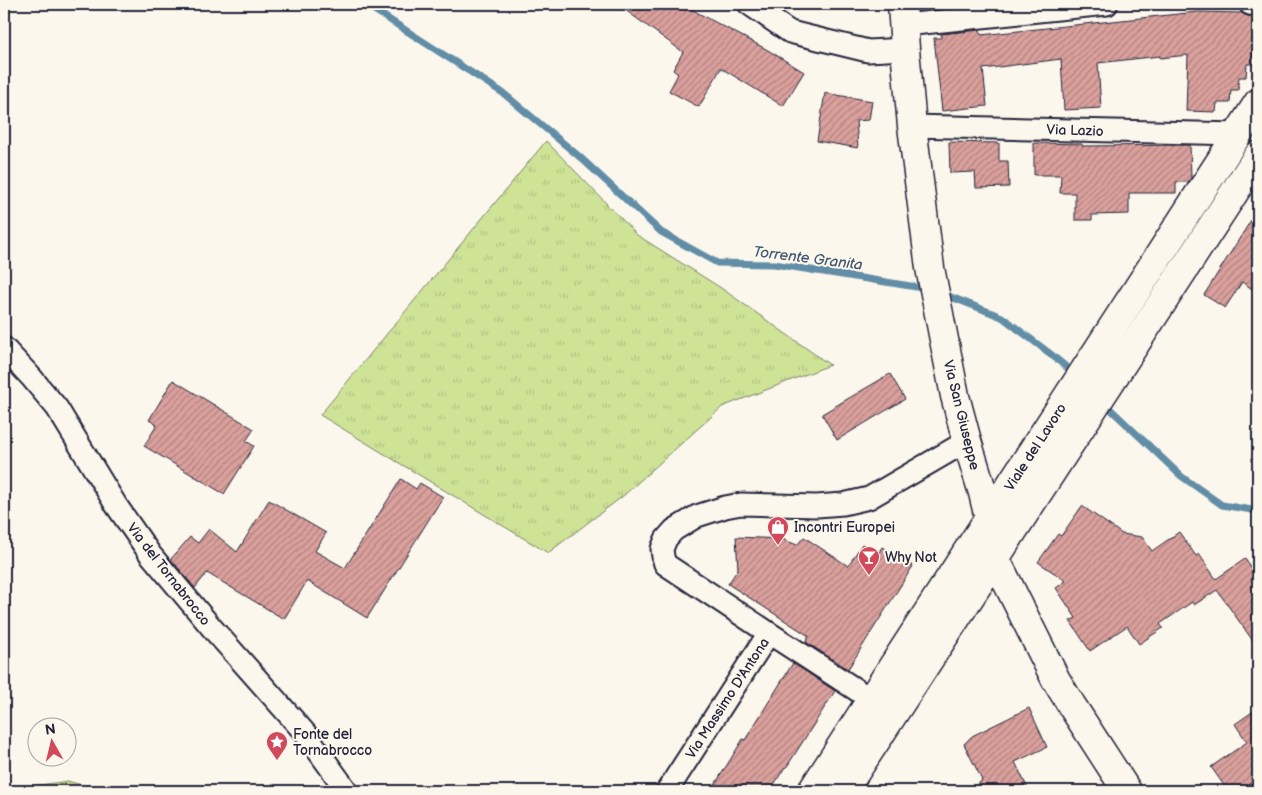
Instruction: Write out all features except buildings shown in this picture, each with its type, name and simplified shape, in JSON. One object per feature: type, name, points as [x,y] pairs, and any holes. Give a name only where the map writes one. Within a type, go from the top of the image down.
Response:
[{"type":"main road","name":"Via San Giuseppe","points":[[904,26],[912,126],[930,268],[955,396],[983,493],[995,558],[1056,680],[1127,791]]},
{"type":"main road","name":"Viale del Lavoro","points":[[812,791],[1258,103]]},
{"type":"main road","name":"Viale del Lavoro","points":[[843,791],[1258,156]]},
{"type":"street","points":[[749,4],[790,32],[868,51],[904,26],[1107,4]]},
{"type":"street","points":[[1250,4],[1258,5]]},
{"type":"street","name":"Via Lazio","points":[[912,126],[1238,134]]},
{"type":"street","name":"Via del Tornabrocco","points":[[4,348],[57,408],[116,505],[150,554],[212,628],[306,734],[348,791]]},
{"type":"street","points":[[769,633],[665,564],[662,549],[666,539],[674,530],[697,516],[733,505],[817,506],[842,504],[869,498],[967,441]]},
{"type":"street","name":"Via Massimo D'Antona","points":[[667,791],[769,633],[872,700]]},
{"type":"green space","points":[[546,141],[637,235],[721,288],[830,365],[722,407],[623,496],[548,553],[320,415]]},
{"type":"green space","points":[[68,781],[101,791],[4,791],[4,790]]},
{"type":"waterway","name":"Torrente Granita","points":[[365,4],[503,93],[581,158],[661,232],[717,263],[774,264],[929,289]]},
{"type":"waterway","name":"Torrente Granita","points":[[941,293],[1002,317],[1076,375]]},
{"type":"waterway","name":"Torrente Granita","points":[[1103,402],[1181,476],[1222,505],[1258,511]]},
{"type":"place","name":"Incontri Europei","points":[[778,546]]},
{"type":"place","name":"Why Not","points":[[869,576]]},
{"type":"place","name":"Fonte del Tornabrocco","points":[[277,761]]}]
